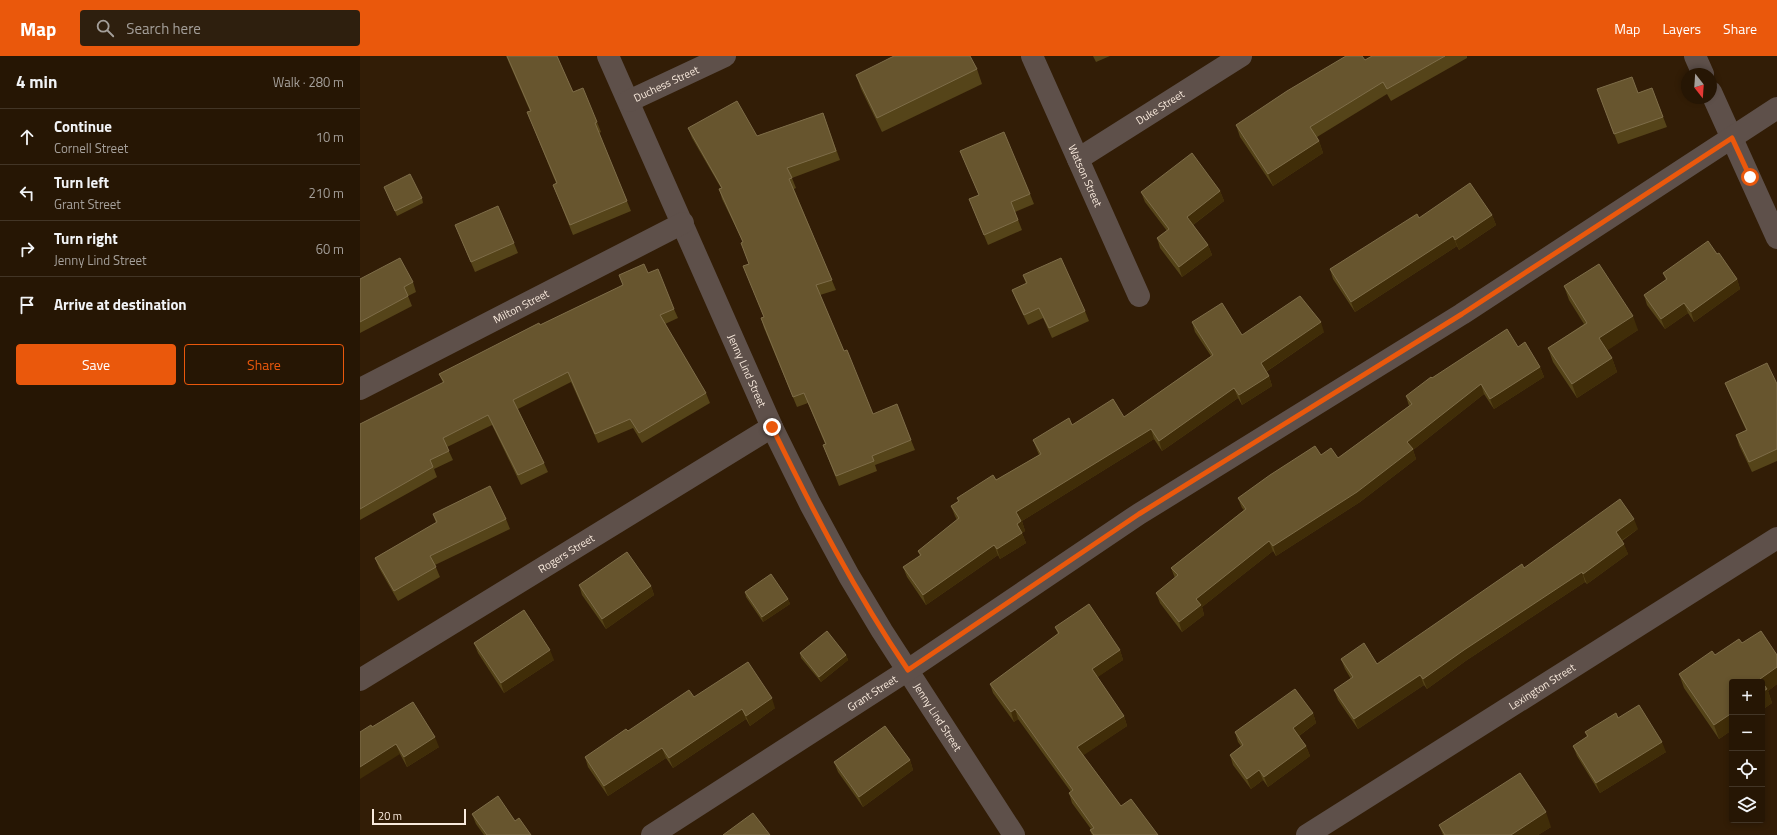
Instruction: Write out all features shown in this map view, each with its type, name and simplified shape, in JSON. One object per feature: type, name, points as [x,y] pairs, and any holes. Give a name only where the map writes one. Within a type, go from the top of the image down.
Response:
[{"type":"street","name":"Jenny Lind Street","points":[[608,56],[772,427],[810,504],[849,576],[882,632],[1014,835]]},
{"type":"street","name":"Duchess Street","points":[[629,101],[725,56]]},
{"type":"street","name":"Watson Street","points":[[1032,56],[1139,296]]},
{"type":"street","name":"Duke Street","points":[[1078,159],[1242,56]]},
{"type":"street","points":[[1695,56],[1700,68]]},
{"type":"street","points":[[1716,104],[1777,238]]},
{"type":"street","name":"Grant Street","points":[[652,835],[908,670],[1139,514],[1462,314],[1777,108]]},
{"type":"street","name":"Milton Street","points":[[360,389],[683,223]]},
{"type":"street","name":"Rogers Street","points":[[360,680],[772,427]]},
{"type":"street","name":"Lexington Street","points":[[1308,835],[1777,538]]},
{"type":"building","points":[[507,56],[557,56],[573,92],[583,88],[597,122],[595,123],[627,201],[570,225],[553,185],[557,183],[527,112],[531,111]]},
{"type":"building","points":[[894,56],[970,56],[977,69],[877,118],[856,75]]},
{"type":"building","points":[[1346,56],[1362,56],[1365,60],[1372,56],[1445,56],[1387,89],[1383,82],[1310,127],[1319,141],[1268,174],[1236,125],[1287,91]]},
{"type":"building","points":[[1632,77],[1638,93],[1652,88],[1663,117],[1614,134],[1597,89]]},
{"type":"building","points":[[737,101],[757,136],[823,113],[836,151],[787,168],[792,178],[789,179],[832,280],[816,285],[844,351],[847,350],[873,414],[897,404],[911,440],[872,456],[874,461],[836,476],[823,445],[826,444],[804,393],[793,397],[761,318],[764,317],[743,266],[749,264],[741,243],[743,242],[719,189],[722,188],[688,128]]},
{"type":"building","points":[[1004,132],[1030,194],[1011,202],[1018,220],[984,235],[969,199],[979,195],[960,151]]},
{"type":"building","points":[[1192,153],[1220,191],[1187,217],[1208,245],[1179,267],[1157,238],[1169,229],[1141,192]]},
{"type":"building","points":[[410,174],[422,198],[395,211],[384,187]]},
{"type":"building","points":[[1470,183],[1492,215],[1455,240],[1453,236],[1351,302],[1330,269],[1417,214],[1419,218]]},
{"type":"building","points":[[498,206],[514,243],[471,262],[455,225]]},
{"type":"building","points":[[1708,241],[1717,254],[1719,253],[1737,279],[1691,312],[1684,303],[1661,319],[1644,295],[1667,279],[1663,273]]},
{"type":"building","points":[[400,258],[413,282],[404,287],[408,296],[360,322],[360,279]]},
{"type":"building","points":[[1061,258],[1085,311],[1049,328],[1039,308],[1024,315],[1012,290],[1027,283],[1023,275]]},
{"type":"building","points":[[644,264],[648,273],[658,269],[674,309],[660,315],[706,393],[639,433],[630,419],[595,434],[568,372],[513,400],[544,463],[518,475],[488,415],[443,438],[449,451],[430,460],[433,467],[360,509],[360,424],[444,382],[439,374],[539,323],[540,325],[623,285],[619,275]]},
{"type":"building","points":[[1599,264],[1633,316],[1599,338],[1612,358],[1572,384],[1548,348],[1587,323],[1564,286]]},
{"type":"building","points":[[1300,296],[1321,322],[1261,363],[1269,376],[1239,395],[1234,388],[1159,441],[1151,429],[1016,512],[1021,521],[1017,524],[1022,533],[997,549],[994,545],[923,595],[903,567],[921,555],[918,551],[959,518],[951,506],[959,501],[957,498],[993,475],[996,480],[1041,454],[1033,440],[1069,418],[1072,425],[1113,399],[1124,417],[1213,355],[1192,322],[1222,303],[1242,335]]},
{"type":"building","points":[[1507,329],[1518,347],[1525,342],[1540,367],[1490,399],[1481,384],[1407,442],[1413,449],[1357,492],[1273,546],[1269,541],[1196,599],[1201,605],[1179,622],[1156,593],[1178,575],[1171,568],[1246,509],[1238,498],[1315,446],[1321,455],[1331,448],[1338,458],[1412,404],[1406,396],[1431,377],[1432,378]]},
{"type":"building","points":[[1767,363],[1777,384],[1777,449],[1749,462],[1736,435],[1747,430],[1725,383]]},
{"type":"building","points":[[490,486],[506,519],[430,556],[436,567],[394,591],[375,558],[437,522],[433,514]]},
{"type":"building","points":[[1620,499],[1634,519],[1616,532],[1624,544],[1583,574],[1582,572],[1423,679],[1420,675],[1354,719],[1334,690],[1353,677],[1341,659],[1364,643],[1377,664],[1522,564],[1524,568]]},
{"type":"building","points":[[627,552],[651,586],[602,619],[579,585]]},
{"type":"building","points":[[771,574],[788,599],[762,617],[745,592]]},
{"type":"building","points":[[1089,604],[1120,650],[1092,669],[1124,716],[1077,747],[1121,806],[1131,799],[1158,835],[1094,835],[1090,830],[1094,828],[1069,793],[1073,790],[1015,709],[1011,712],[990,684],[1059,633],[1055,627]]},
{"type":"building","points":[[524,610],[550,650],[501,683],[474,643]]},
{"type":"building","points":[[827,631],[846,655],[819,677],[800,653]]},
{"type":"building","points":[[1761,631],[1777,655],[1777,667],[1760,679],[1729,679],[1729,715],[1714,725],[1679,674],[1712,651],[1715,655],[1739,639],[1742,643]]},
{"type":"building","points":[[748,662],[772,698],[746,716],[742,709],[669,758],[662,748],[604,786],[585,757],[626,729],[628,731],[689,690],[694,697]]},
{"type":"building","points":[[1295,689],[1313,713],[1293,728],[1306,746],[1264,777],[1259,770],[1247,779],[1230,755],[1243,745],[1235,732]]},
{"type":"building","points":[[413,702],[435,737],[404,757],[396,744],[360,767],[360,732],[371,725],[372,727]]},
{"type":"building","points":[[1639,705],[1662,742],[1596,783],[1573,746],[1588,736],[1585,732],[1616,713],[1618,718]]},
{"type":"building","points":[[885,726],[910,760],[859,797],[834,762]]},
{"type":"building","points":[[1520,773],[1546,812],[1511,835],[1445,835],[1439,825]]},
{"type":"building","points":[[498,796],[515,821],[519,818],[531,835],[487,835],[472,814]]},
{"type":"building","points":[[753,813],[770,835],[723,835]]},
{"type":"route","points":[[772,427],[810,504],[849,576],[882,632],[908,670],[1139,514],[1462,314],[1732,138],[1750,177]]}]
